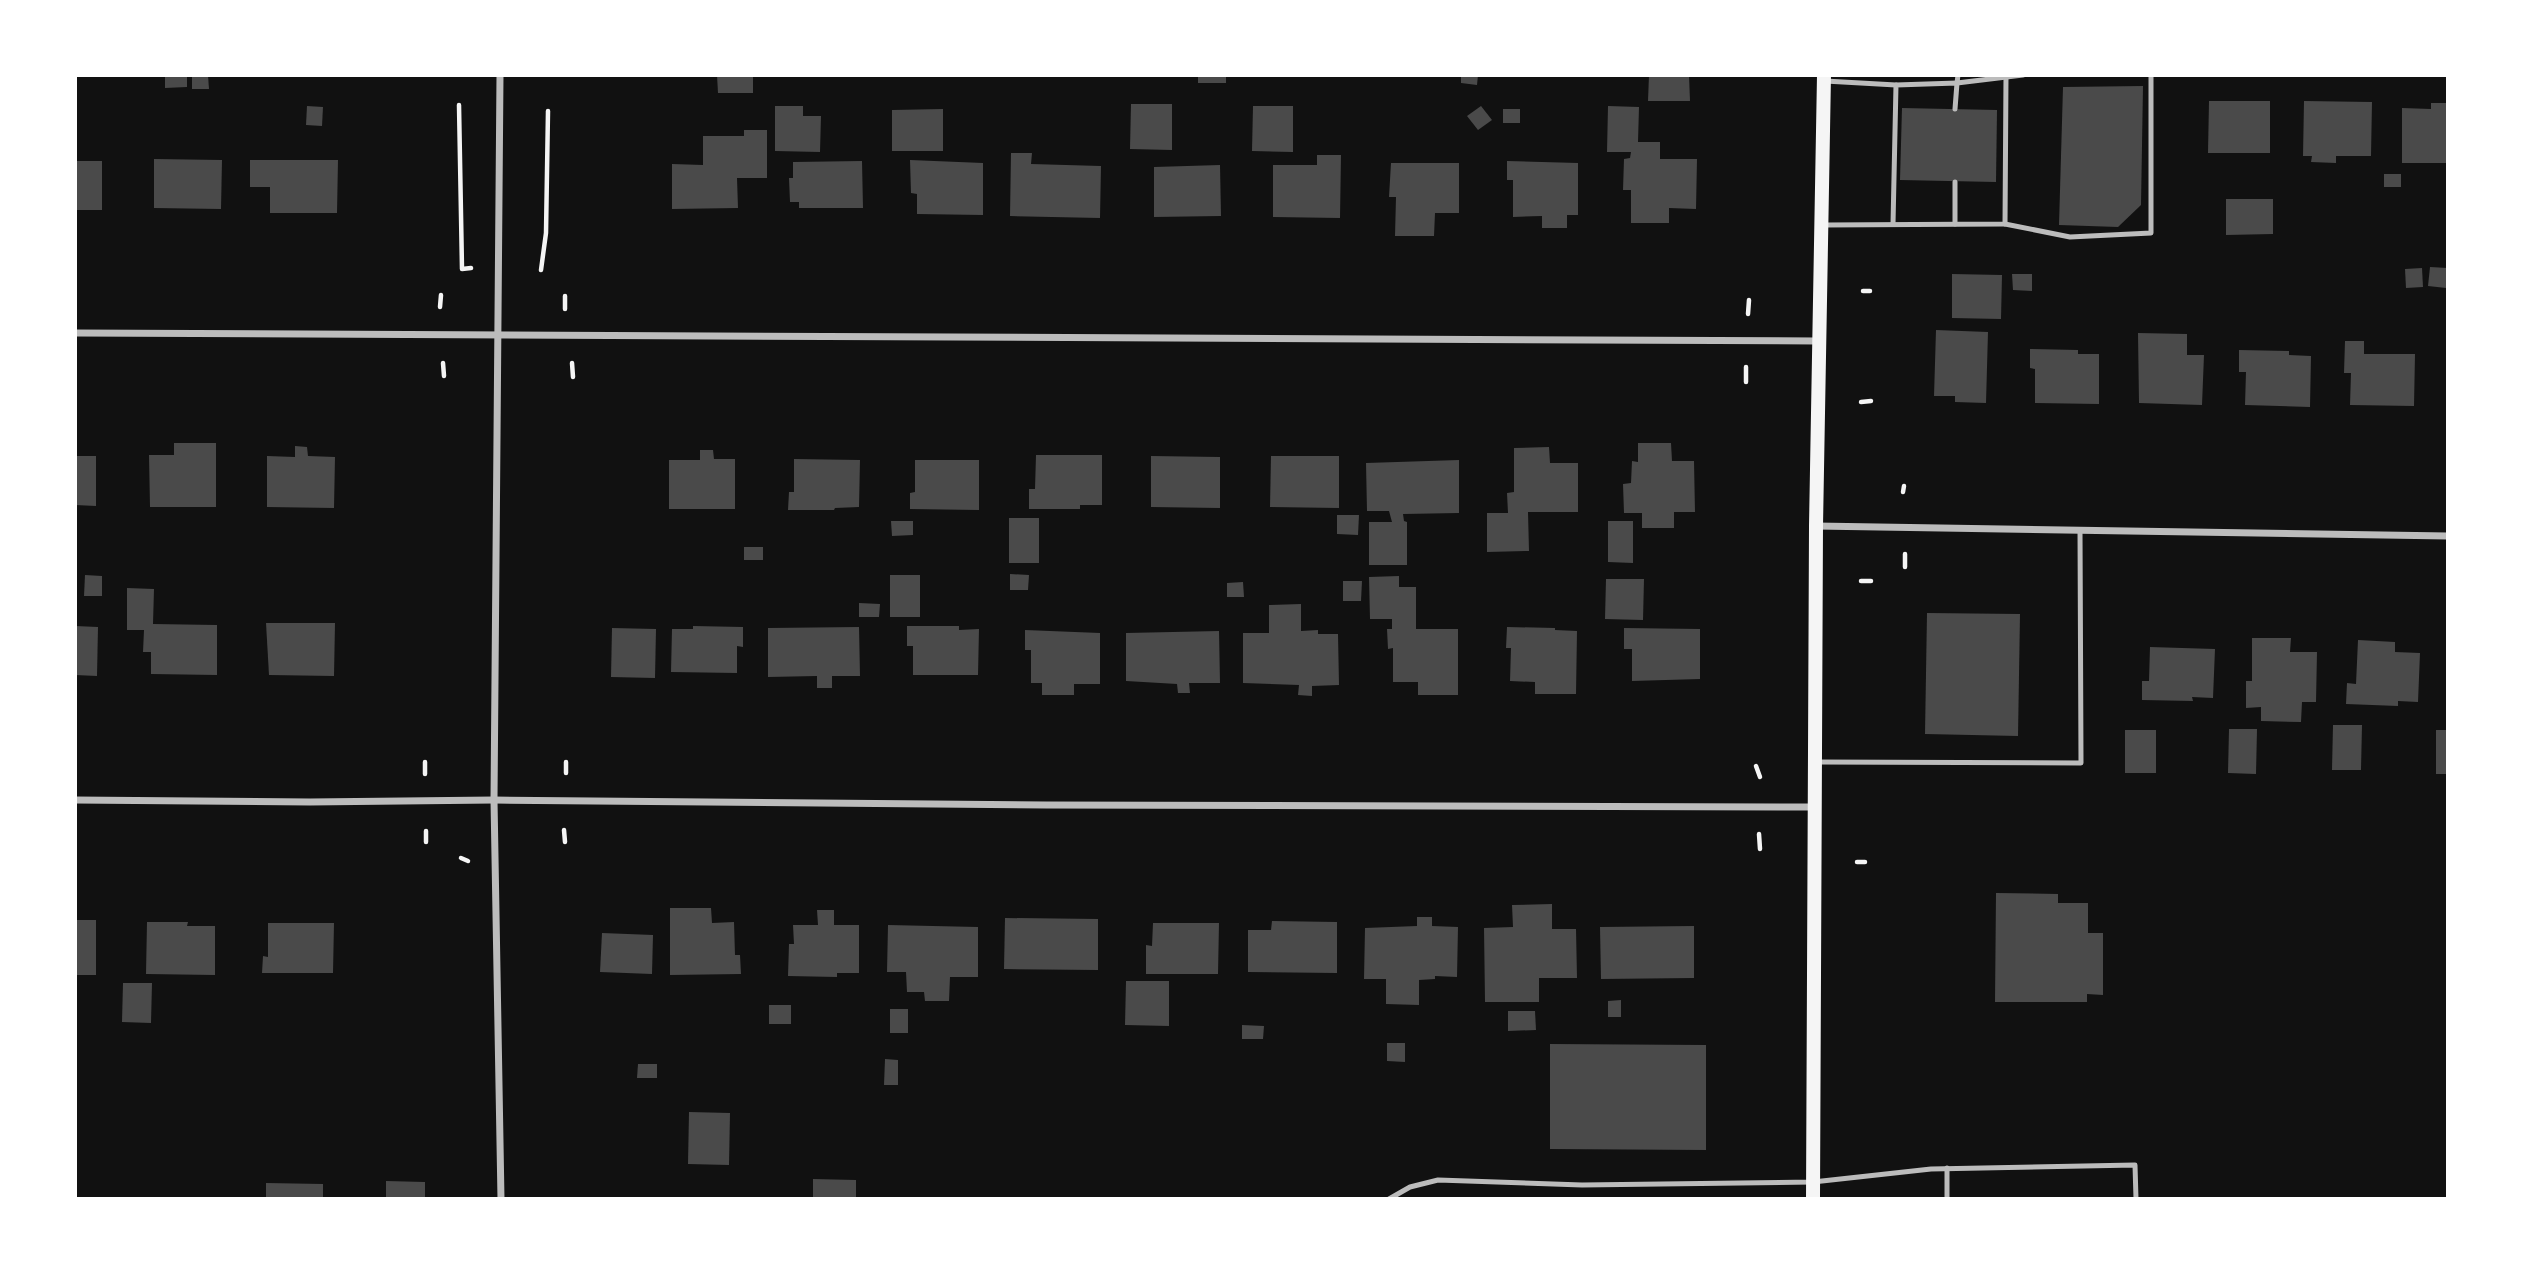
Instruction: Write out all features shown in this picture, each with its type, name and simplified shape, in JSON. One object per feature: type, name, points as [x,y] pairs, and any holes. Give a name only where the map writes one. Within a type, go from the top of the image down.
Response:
[{"type":"main road","points":[[1813,1199],[1816,526],[1824,78]]},
{"type":"street","points":[[500,75],[494,800],[501,1199]]},
{"type":"street","points":[[75,333],[1818,341]]},
{"type":"street","points":[[1816,526],[2448,536]]},
{"type":"street","points":[[75,800],[1815,807]]},
{"type":"lane","points":[[1955,109],[1958,75]]},
{"type":"lane","points":[[1824,78],[1896,85],[1957,83],[2022,75]]},
{"type":"lane","points":[[1821,225],[2006,224],[2070,237],[2151,233],[2151,75]]},
{"type":"lane","points":[[2006,76],[2006,224]]},
{"type":"lane","points":[[1894,224],[1896,85]]},
{"type":"lane","points":[[1955,182],[1955,224]]},
{"type":"lane","points":[[1815,762],[2081,763],[2080,530]]},
{"type":"lane","points":[[1389,1199],[1410,1187],[1438,1180],[1582,1185],[1813,1182],[1947,1168],[2135,1165],[2136,1199]]},
{"type":"lane","points":[[1947,1168],[1947,1199]]},
{"type":"path","points":[[459,105],[462,269],[471,268]]},
{"type":"path","points":[[541,270],[546,233],[548,111]]},
{"type":"path","points":[[1863,290],[1870,291]]},
{"type":"path","points":[[440,307],[441,295]]},
{"type":"path","points":[[565,296],[565,309]]},
{"type":"path","points":[[1748,314],[1749,300]]},
{"type":"path","points":[[443,363],[444,376]]},
{"type":"path","points":[[572,363],[573,377]]},
{"type":"path","points":[[1746,367],[1746,382]]},
{"type":"path","points":[[1861,402],[1871,401]]},
{"type":"path","points":[[1905,553],[1905,567]]},
{"type":"path","points":[[1861,581],[1871,581]]},
{"type":"path","points":[[425,762],[425,775]]},
{"type":"path","points":[[566,762],[566,773]]},
{"type":"path","points":[[1756,766],[1759,777]]},
{"type":"path","points":[[426,831],[426,842]]},
{"type":"path","points":[[564,831],[565,842]]},
{"type":"path","points":[[1759,834],[1760,849]]},
{"type":"path","points":[[461,858],[468,861]]},
{"type":"path","points":[[1857,862],[1865,862]]},
{"type":"building","points":[[165,75],[187,75],[187,87],[165,88]]},
{"type":"building","points":[[192,75],[208,75],[209,89],[192,89]]},
{"type":"building","points":[[717,75],[753,75],[753,93],[718,93]]},
{"type":"building","points":[[1198,75],[1226,75],[1226,83],[1198,83]]},
{"type":"building","points":[[1461,75],[1478,75],[1477,85],[1461,83]]},
{"type":"building","points":[[1649,75],[1689,75],[1690,101],[1648,101]]},
{"type":"building","points":[[2143,86],[2141,205],[2118,227],[2059,225],[2063,87]]},
{"type":"building","points":[[2209,101],[2270,101],[2270,153],[2208,153]]},
{"type":"building","points":[[2304,101],[2372,102],[2371,156],[2336,156],[2336,163],[2311,162],[2312,156],[2303,156]]},
{"type":"building","points":[[2431,103],[2448,103],[2448,163],[2402,163],[2402,108],[2431,109]]},
{"type":"building","points":[[1131,104],[1172,104],[1172,150],[1130,149]]},
{"type":"building","points":[[307,106],[323,107],[322,126],[306,125]]},
{"type":"building","points":[[775,106],[803,106],[803,116],[821,116],[820,152],[775,151]]},
{"type":"building","points":[[1253,106],[1293,106],[1293,152],[1252,151]]},
{"type":"building","points":[[1481,106],[1492,120],[1478,130],[1467,116]]},
{"type":"building","points":[[1608,106],[1639,107],[1638,142],[1660,142],[1660,159],[1697,159],[1696,209],[1669,208],[1669,223],[1631,223],[1631,190],[1623,190],[1624,159],[1630,158],[1631,152],[1607,152]]},
{"type":"building","points":[[1902,108],[1997,110],[1996,182],[1900,180]]},
{"type":"building","points":[[943,109],[943,151],[892,151],[892,110]]},
{"type":"building","points":[[1503,109],[1520,109],[1520,123],[1503,123]]},
{"type":"building","points":[[744,130],[767,130],[767,178],[737,178],[738,208],[672,209],[672,164],[703,165],[703,136],[744,136]]},
{"type":"building","points":[[1011,153],[1032,153],[1031,164],[1101,166],[1100,218],[1010,216]]},
{"type":"building","points":[[1317,155],[1341,155],[1340,218],[1273,217],[1273,165],[1317,165]]},
{"type":"building","points":[[154,159],[222,160],[221,209],[154,208]]},
{"type":"building","points":[[250,160],[338,160],[337,213],[270,213],[270,187],[250,187]]},
{"type":"building","points":[[910,160],[983,163],[983,215],[917,214],[917,194],[911,193]]},
{"type":"building","points":[[75,161],[102,161],[102,210],[75,210]]},
{"type":"building","points":[[862,161],[863,208],[799,208],[799,202],[790,202],[789,178],[793,178],[793,162]]},
{"type":"building","points":[[1507,161],[1578,163],[1578,215],[1567,215],[1567,228],[1542,228],[1542,216],[1513,217],[1513,180],[1507,180]]},
{"type":"building","points":[[1391,163],[1459,163],[1459,213],[1435,213],[1434,236],[1395,236],[1396,197],[1389,197]]},
{"type":"building","points":[[1220,165],[1221,216],[1154,217],[1154,167]]},
{"type":"building","points":[[2384,174],[2401,174],[2401,187],[2384,187]]},
{"type":"building","points":[[2226,199],[2273,199],[2273,234],[2226,235]]},
{"type":"building","points":[[2430,267],[2448,268],[2446,288],[2428,286]]},
{"type":"building","points":[[2422,268],[2423,287],[2406,288],[2405,269]]},
{"type":"building","points":[[1952,274],[2002,275],[2001,319],[1952,318]]},
{"type":"building","points":[[2012,274],[2032,274],[2032,291],[2013,290]]},
{"type":"building","points":[[1936,330],[1988,332],[1986,403],[1955,402],[1955,396],[1934,396]]},
{"type":"building","points":[[2138,333],[2187,334],[2187,355],[2204,355],[2202,405],[2139,403]]},
{"type":"building","points":[[2345,341],[2364,341],[2364,354],[2415,354],[2414,406],[2350,405],[2351,373],[2344,373]]},
{"type":"building","points":[[2030,349],[2078,350],[2078,354],[2099,354],[2099,404],[2035,403],[2035,369],[2030,368]]},
{"type":"building","points":[[2239,350],[2289,351],[2289,355],[2311,356],[2310,407],[2245,405],[2246,372],[2239,372]]},
{"type":"building","points":[[174,443],[216,443],[216,507],[150,507],[149,455],[174,455]]},
{"type":"building","points":[[1638,443],[1671,443],[1672,461],[1694,461],[1695,512],[1674,512],[1674,528],[1642,528],[1642,513],[1624,513],[1623,484],[1631,483],[1632,461],[1638,462]]},
{"type":"building","points":[[295,446],[307,447],[308,456],[335,457],[334,508],[267,507],[267,456],[295,457]]},
{"type":"building","points":[[1549,447],[1550,463],[1578,463],[1578,512],[1528,512],[1529,551],[1487,552],[1487,513],[1508,513],[1507,493],[1514,492],[1514,448]]},
{"type":"building","points":[[700,450],[713,450],[714,459],[735,459],[735,509],[669,509],[669,460],[700,460]]},
{"type":"building","points":[[1036,455],[1102,455],[1102,505],[1080,505],[1080,509],[1029,509],[1029,489],[1035,489]]},
{"type":"building","points":[[75,456],[96,456],[96,506],[75,505]]},
{"type":"building","points":[[1151,456],[1220,457],[1220,508],[1151,507]]},
{"type":"building","points":[[1271,456],[1339,456],[1339,508],[1270,507]]},
{"type":"building","points":[[794,459],[860,460],[859,507],[788,510],[789,492],[794,492]]},
{"type":"building","points":[[915,460],[979,460],[979,510],[910,509],[910,493],[915,492]]},
{"type":"building","points":[[1459,460],[1459,513],[1403,514],[1404,521],[1407,522],[1407,565],[1369,565],[1369,522],[1392,522],[1389,511],[1367,511],[1366,463]]},
{"type":"building","points":[[1337,515],[1359,515],[1358,535],[1337,534]]},
{"type":"building","points":[[1009,518],[1039,518],[1039,563],[1009,563]]},
{"type":"building","points":[[891,521],[913,521],[913,535],[892,536]]},
{"type":"building","points":[[1608,521],[1633,521],[1633,563],[1608,562]]},
{"type":"building","points":[[744,547],[763,547],[763,560],[744,560]]},
{"type":"building","points":[[1010,574],[1029,575],[1028,590],[1010,590]]},
{"type":"building","points":[[85,575],[102,576],[102,596],[84,596]]},
{"type":"building","points":[[890,575],[920,575],[920,617],[890,617]]},
{"type":"building","points":[[1399,576],[1399,587],[1416,587],[1416,629],[1458,629],[1458,695],[1418,695],[1418,682],[1393,682],[1393,648],[1388,649],[1387,629],[1392,629],[1392,619],[1370,619],[1369,577]]},
{"type":"building","points":[[1606,579],[1644,579],[1643,620],[1605,619]]},
{"type":"building","points":[[1343,581],[1362,581],[1361,601],[1343,601]]},
{"type":"building","points":[[1243,582],[1244,597],[1227,597],[1227,583]]},
{"type":"building","points":[[127,588],[154,589],[153,624],[217,625],[217,675],[151,674],[151,652],[143,652],[144,630],[127,630]]},
{"type":"building","points":[[859,603],[880,604],[879,617],[859,617]]},
{"type":"building","points":[[1301,604],[1301,631],[1318,630],[1318,634],[1338,634],[1339,685],[1312,686],[1312,696],[1298,695],[1299,685],[1243,683],[1243,633],[1269,633],[1269,605]]},
{"type":"building","points":[[1927,613],[2020,614],[2018,736],[1925,734]]},
{"type":"building","points":[[266,623],[335,623],[334,676],[269,675]]},
{"type":"building","points":[[75,626],[98,627],[97,676],[75,675]]},
{"type":"building","points":[[693,626],[743,627],[743,647],[737,646],[737,673],[671,672],[672,629],[693,629]]},
{"type":"building","points":[[907,626],[959,626],[959,630],[979,629],[978,675],[913,675],[913,646],[907,646]]},
{"type":"building","points":[[859,627],[860,676],[832,676],[832,688],[817,688],[817,676],[768,677],[768,628]]},
{"type":"building","points":[[1507,627],[1577,631],[1576,694],[1535,694],[1535,682],[1510,681],[1511,648],[1506,648]]},
{"type":"building","points":[[612,628],[656,629],[655,678],[611,677]]},
{"type":"building","points":[[1624,628],[1700,629],[1700,679],[1632,681],[1632,649],[1624,649]]},
{"type":"building","points":[[1025,630],[1100,633],[1100,684],[1074,684],[1074,695],[1042,695],[1042,683],[1031,683],[1031,650],[1025,650]]},
{"type":"building","points":[[1219,631],[1220,683],[1189,683],[1190,693],[1178,693],[1177,684],[1126,681],[1126,633]]},
{"type":"building","points":[[2252,638],[2291,638],[2290,652],[2317,652],[2316,702],[2302,702],[2301,722],[2261,721],[2261,707],[2246,708],[2246,681],[2252,681]]},
{"type":"building","points":[[2358,640],[2395,642],[2395,652],[2420,653],[2418,702],[2398,701],[2398,706],[2346,704],[2347,683],[2356,684]]},
{"type":"building","points":[[2150,647],[2215,649],[2213,698],[2192,697],[2193,701],[2142,700],[2142,681],[2149,681]]},
{"type":"building","points":[[2333,725],[2362,725],[2361,770],[2332,770]]},
{"type":"building","points":[[2229,729],[2257,729],[2256,774],[2228,773]]},
{"type":"building","points":[[2125,730],[2156,730],[2156,773],[2125,773]]},
{"type":"building","points":[[2436,730],[2448,730],[2448,774],[2436,774]]},
{"type":"building","points":[[1996,893],[2058,894],[2058,903],[2088,903],[2088,933],[2103,933],[2103,995],[2087,994],[2087,1002],[1995,1002]]},
{"type":"building","points":[[1552,904],[1552,929],[1576,929],[1577,978],[1539,978],[1539,1002],[1485,1002],[1484,928],[1513,927],[1512,905]]},
{"type":"building","points":[[670,908],[711,908],[712,923],[734,922],[735,955],[740,955],[741,974],[670,975]]},
{"type":"building","points":[[817,910],[834,910],[834,925],[859,925],[859,973],[837,973],[837,977],[788,976],[789,944],[794,944],[793,925],[818,925]]},
{"type":"building","points":[[1417,917],[1432,917],[1432,926],[1458,927],[1457,977],[1435,976],[1435,979],[1419,980],[1419,1005],[1386,1004],[1386,979],[1364,979],[1365,928],[1417,926]]},
{"type":"building","points":[[1005,918],[1098,919],[1098,970],[1004,969]]},
{"type":"building","points":[[75,920],[96,920],[96,975],[75,975]]},
{"type":"building","points":[[1272,921],[1337,922],[1337,973],[1248,972],[1248,930],[1271,930]]},
{"type":"building","points":[[147,922],[188,922],[187,926],[215,926],[215,975],[146,974]]},
{"type":"building","points":[[268,923],[334,923],[333,973],[262,973],[263,956],[268,957]]},
{"type":"building","points":[[1153,923],[1219,923],[1218,974],[1146,974],[1146,945],[1152,946]]},
{"type":"building","points":[[888,925],[978,927],[978,977],[950,977],[949,1001],[925,1001],[924,992],[907,992],[906,972],[887,972]]},
{"type":"building","points":[[1694,926],[1694,978],[1601,979],[1600,927]]},
{"type":"building","points":[[602,933],[653,935],[652,974],[600,972]]},
{"type":"building","points":[[1126,981],[1169,981],[1169,1026],[1125,1025]]},
{"type":"building","points":[[123,983],[152,983],[151,1023],[122,1022]]},
{"type":"building","points":[[1621,1000],[1621,1017],[1608,1017],[1608,1001]]},
{"type":"building","points":[[769,1005],[791,1005],[791,1024],[769,1024]]},
{"type":"building","points":[[890,1009],[908,1009],[908,1033],[890,1033]]},
{"type":"building","points":[[1508,1011],[1535,1011],[1536,1030],[1508,1031]]},
{"type":"building","points":[[1242,1025],[1264,1026],[1263,1039],[1242,1039]]},
{"type":"building","points":[[1387,1043],[1405,1043],[1405,1062],[1387,1061]]},
{"type":"building","points":[[1550,1044],[1706,1045],[1706,1150],[1550,1149]]},
{"type":"building","points":[[885,1059],[898,1060],[898,1085],[884,1085]]},
{"type":"building","points":[[638,1064],[657,1064],[657,1078],[637,1078]]},
{"type":"building","points":[[689,1112],[730,1113],[729,1165],[688,1164]]},
{"type":"building","points":[[813,1179],[856,1180],[856,1199],[813,1199]]},
{"type":"building","points":[[386,1181],[425,1182],[425,1199],[386,1199]]},
{"type":"building","points":[[266,1183],[323,1184],[323,1199],[266,1199]]}]
